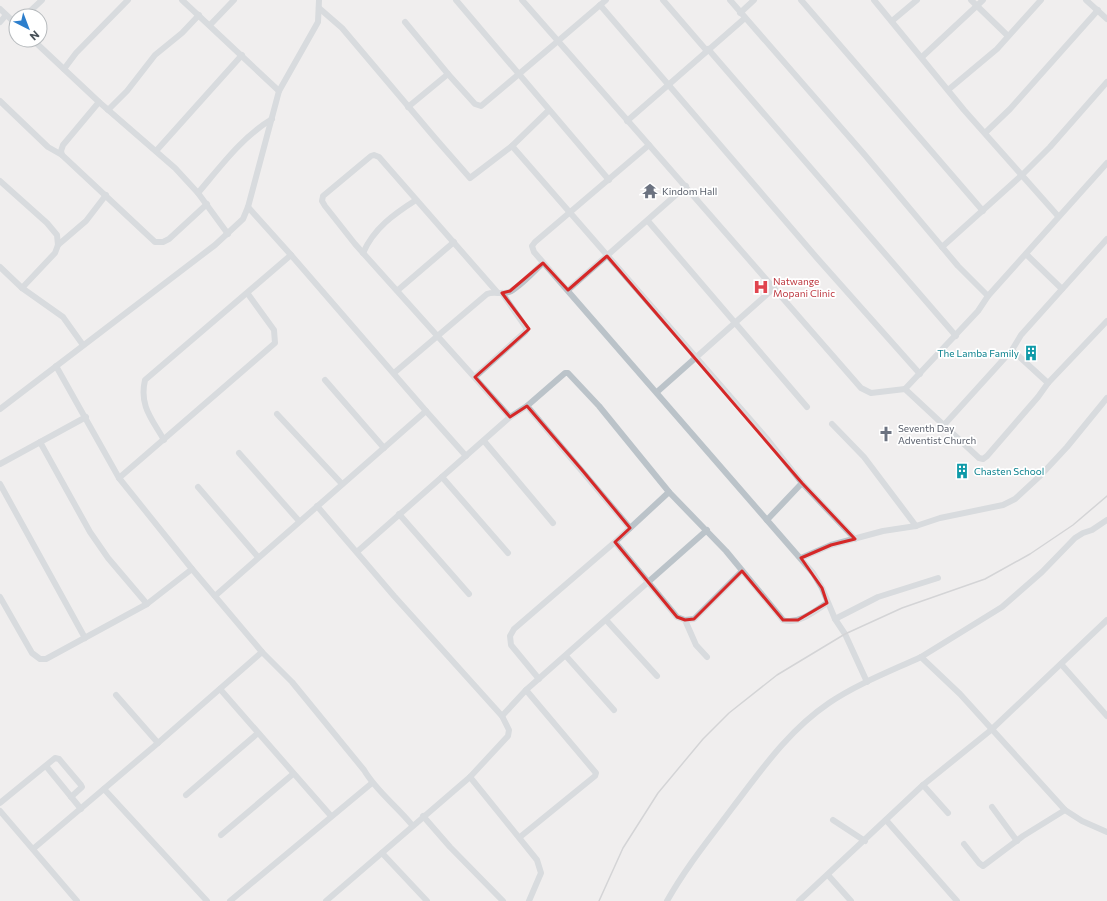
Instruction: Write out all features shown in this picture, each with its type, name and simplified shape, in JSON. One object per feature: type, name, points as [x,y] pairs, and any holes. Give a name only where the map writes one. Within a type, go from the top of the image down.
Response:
[{"type":"street","points":[[34,8],[42,0]]},
{"type":"street","points":[[64,69],[76,53],[128,0]]},
{"type":"street","points":[[182,0],[279,91]]},
{"type":"street","points":[[210,25],[234,0]]},
{"type":"street","points":[[0,409],[215,245],[243,219],[248,208],[279,91],[318,22],[320,0]]},
{"type":"street","points":[[456,0],[609,180]]},
{"type":"street","points":[[522,0],[861,388],[871,393],[905,390],[956,336],[978,311],[988,296],[1107,163]]},
{"type":"street","points":[[406,22],[448,74],[476,104],[481,106],[606,0]]},
{"type":"street","points":[[663,0],[956,336]]},
{"type":"street","points":[[730,0],[864,154],[942,247],[988,296]]},
{"type":"street","points":[[740,12],[754,0]]},
{"type":"street","points":[[800,0],[983,211]]},
{"type":"street","points":[[874,0],[948,90],[1058,216]]},
{"type":"street","points":[[892,21],[918,0]]},
{"type":"street","points":[[971,0],[1008,36]]},
{"type":"street","points":[[922,57],[983,0]]},
{"type":"street","points":[[948,90],[997,49],[1041,0]]},
{"type":"street","points":[[1086,0],[1107,19]]},
{"type":"street","points":[[600,5],[668,86],[920,374]]},
{"type":"street","points":[[319,8],[342,28],[470,178],[512,146],[549,110]]},
{"type":"street","points":[[0,9],[6,15],[0,22]]},
{"type":"street","points":[[985,133],[1010,108],[1098,10]]},
{"type":"street","points":[[108,110],[127,90],[155,55],[182,33],[199,15]]},
{"type":"street","points":[[627,121],[745,18]]},
{"type":"street","points":[[42,48],[99,102],[175,168],[207,204],[228,234]]},
{"type":"street","points":[[156,151],[242,56]]},
{"type":"street","points":[[408,107],[448,74]]},
{"type":"street","points":[[942,247],[1022,175],[1050,147],[1107,82]]},
{"type":"street","points":[[0,101],[48,147],[62,155],[106,195],[155,242],[163,242],[169,239],[207,204]]},
{"type":"street","points":[[62,155],[61,151],[67,140],[99,102]]},
{"type":"street","points":[[198,193],[233,152],[261,125],[272,119]]},
{"type":"street","points":[[648,145],[532,246],[534,252],[801,558],[822,588],[827,604],[845,634],[867,682]]},
{"type":"street","points":[[512,146],[768,440],[802,483],[855,539]]},
{"type":"street","points":[[476,377],[526,332],[527,329],[499,293],[416,200],[380,157],[374,155],[323,196],[322,201],[324,206],[363,253],[398,290],[437,336],[476,377],[510,417]]},
{"type":"street","points":[[0,181],[47,223],[57,235],[58,245]]},
{"type":"street","points":[[568,290],[686,186]]},
{"type":"street","points":[[22,288],[53,257],[58,245],[86,221],[106,195]]},
{"type":"street","points":[[363,253],[370,238],[377,229],[416,200]]},
{"type":"street","points":[[248,208],[292,255],[466,456]]},
{"type":"street","points":[[648,220],[807,407]]},
{"type":"street","points":[[944,425],[1012,350],[1021,335],[1107,240]]},
{"type":"street","points":[[398,290],[454,242]]},
{"type":"street","points":[[1026,254],[1062,290]]},
{"type":"street","points":[[164,440],[143,404],[142,391],[145,380],[248,294],[292,255]]},
{"type":"street","points":[[394,374],[487,294],[510,292],[543,263]]},
{"type":"street","points":[[0,267],[22,288],[63,317],[83,345]]},
{"type":"street","points":[[657,392],[695,356],[774,288]]},
{"type":"street","points":[[119,478],[275,343],[274,330],[248,294]]},
{"type":"street","points":[[905,390],[979,458],[983,459],[1033,403],[1048,383],[1104,329],[1107,321]]},
{"type":"street","points":[[1012,350],[1048,383]]},
{"type":"street","points":[[56,366],[119,478],[192,569],[262,652],[292,682],[364,770],[372,783],[412,825]]},
{"type":"street","points":[[358,551],[510,417],[526,406],[560,375],[568,373],[600,406],[669,492],[707,530],[783,620],[798,620],[827,604]]},
{"type":"street","points":[[325,380],[384,448]]},
{"type":"street","points":[[801,558],[831,545],[883,531],[916,526],[940,518],[1003,505],[1015,499],[1041,475],[1067,447],[1107,398]]},
{"type":"street","points":[[526,406],[630,528]]},
{"type":"street","points":[[215,596],[426,411]]},
{"type":"street","points":[[277,414],[342,484]]},
{"type":"street","points":[[0,464],[86,417]]},
{"type":"street","points":[[832,424],[864,457],[916,526]]},
{"type":"street","points":[[484,441],[553,523]]},
{"type":"street","points":[[40,442],[90,532],[108,558],[146,604]]},
{"type":"street","points":[[239,453],[299,521]]},
{"type":"street","points":[[442,478],[508,553]]},
{"type":"street","points":[[767,520],[802,483]]},
{"type":"street","points":[[0,484],[86,638]]},
{"type":"street","points":[[198,487],[258,557]]},
{"type":"street","points":[[539,679],[511,645],[510,636],[514,629],[615,542],[669,492]]},
{"type":"street","points":[[317,506],[358,551],[394,596],[502,716],[509,730],[508,736],[470,776],[326,901]]},
{"type":"street","points":[[399,514],[469,594]]},
{"type":"street","points":[[667,901],[680,877],[700,850],[797,728],[824,707],[867,682],[921,657],[1002,607],[1042,572],[1075,538],[1082,533],[1092,530],[1107,520]]},
{"type":"street","points":[[502,716],[526,690],[607,621],[648,582],[707,530]]},
{"type":"street","points":[[615,542],[677,617],[685,620],[694,618],[742,571]]},
{"type":"street","points":[[0,597],[32,653],[40,659],[46,659],[146,604],[192,569]]},
{"type":"street","points":[[835,619],[878,597],[938,578]]},
{"type":"street","points":[[685,620],[696,645],[707,657]]},
{"type":"street","points":[[799,901],[923,785],[991,730],[1107,620]]},
{"type":"street","points":[[607,621],[656,676]]},
{"type":"street","points":[[33,849],[262,652]]},
{"type":"street","points":[[566,656],[614,710]]},
{"type":"street","points":[[921,657],[960,694],[1065,810],[1082,821],[1107,832]]},
{"type":"street","points":[[1061,664],[1107,716]]},
{"type":"street","points":[[220,689],[331,816]]},
{"type":"street","points":[[520,837],[595,776],[596,773],[526,690]]},
{"type":"street","points":[[116,695],[158,743]]},
{"type":"street","points":[[186,795],[258,733]]},
{"type":"street","points":[[0,803],[56,758],[59,759],[81,785],[82,788],[71,797]]},
{"type":"street","points":[[46,766],[81,809]]},
{"type":"street","points":[[220,835],[293,774]]},
{"type":"street","points":[[470,776],[520,837],[540,865],[537,885],[529,901]]},
{"type":"street","points":[[230,901],[372,783]]},
{"type":"street","points":[[923,785],[948,813]]},
{"type":"street","points":[[104,789],[207,901]]},
{"type":"street","points":[[992,808],[1017,841]]},
{"type":"street","points":[[964,844],[983,866],[1017,841],[1065,810]]},
{"type":"street","points":[[0,811],[77,901]]},
{"type":"street","points":[[423,816],[450,847],[503,901]]},
{"type":"street","points":[[833,820],[864,841]]},
{"type":"street","points":[[886,820],[957,901]]},
{"type":"street","points":[[382,853],[427,901]]},
{"type":"street","points":[[828,875],[851,901]]},
{"type":"highlighted area","points":[[607,256],[802,483],[855,539],[831,545],[801,558],[822,588],[827,603],[798,620],[783,620],[742,571],[694,619],[685,620],[677,617],[615,542],[630,528],[582,470],[527,406],[510,417],[475,377],[529,329],[502,293],[510,291],[543,263],[568,290]]},
{"type":"railway","points":[[599,901],[623,848],[658,793],[703,739],[729,713],[777,675],[845,634],[902,608],[985,579],[1030,554],[1073,525],[1107,496]]},
{"type":"place","name":"Kindom Hall","points":[[650,191]]},
{"type":"place","name":"Natwange Mopani Clinic","points":[[761,287]]},
{"type":"place","name":"The Lamba Family","points":[[1031,353]]},
{"type":"place","name":"Seventh Day Adventist Church","points":[[886,434]]},
{"type":"place","name":"Chasten School","points":[[962,471]]}]
